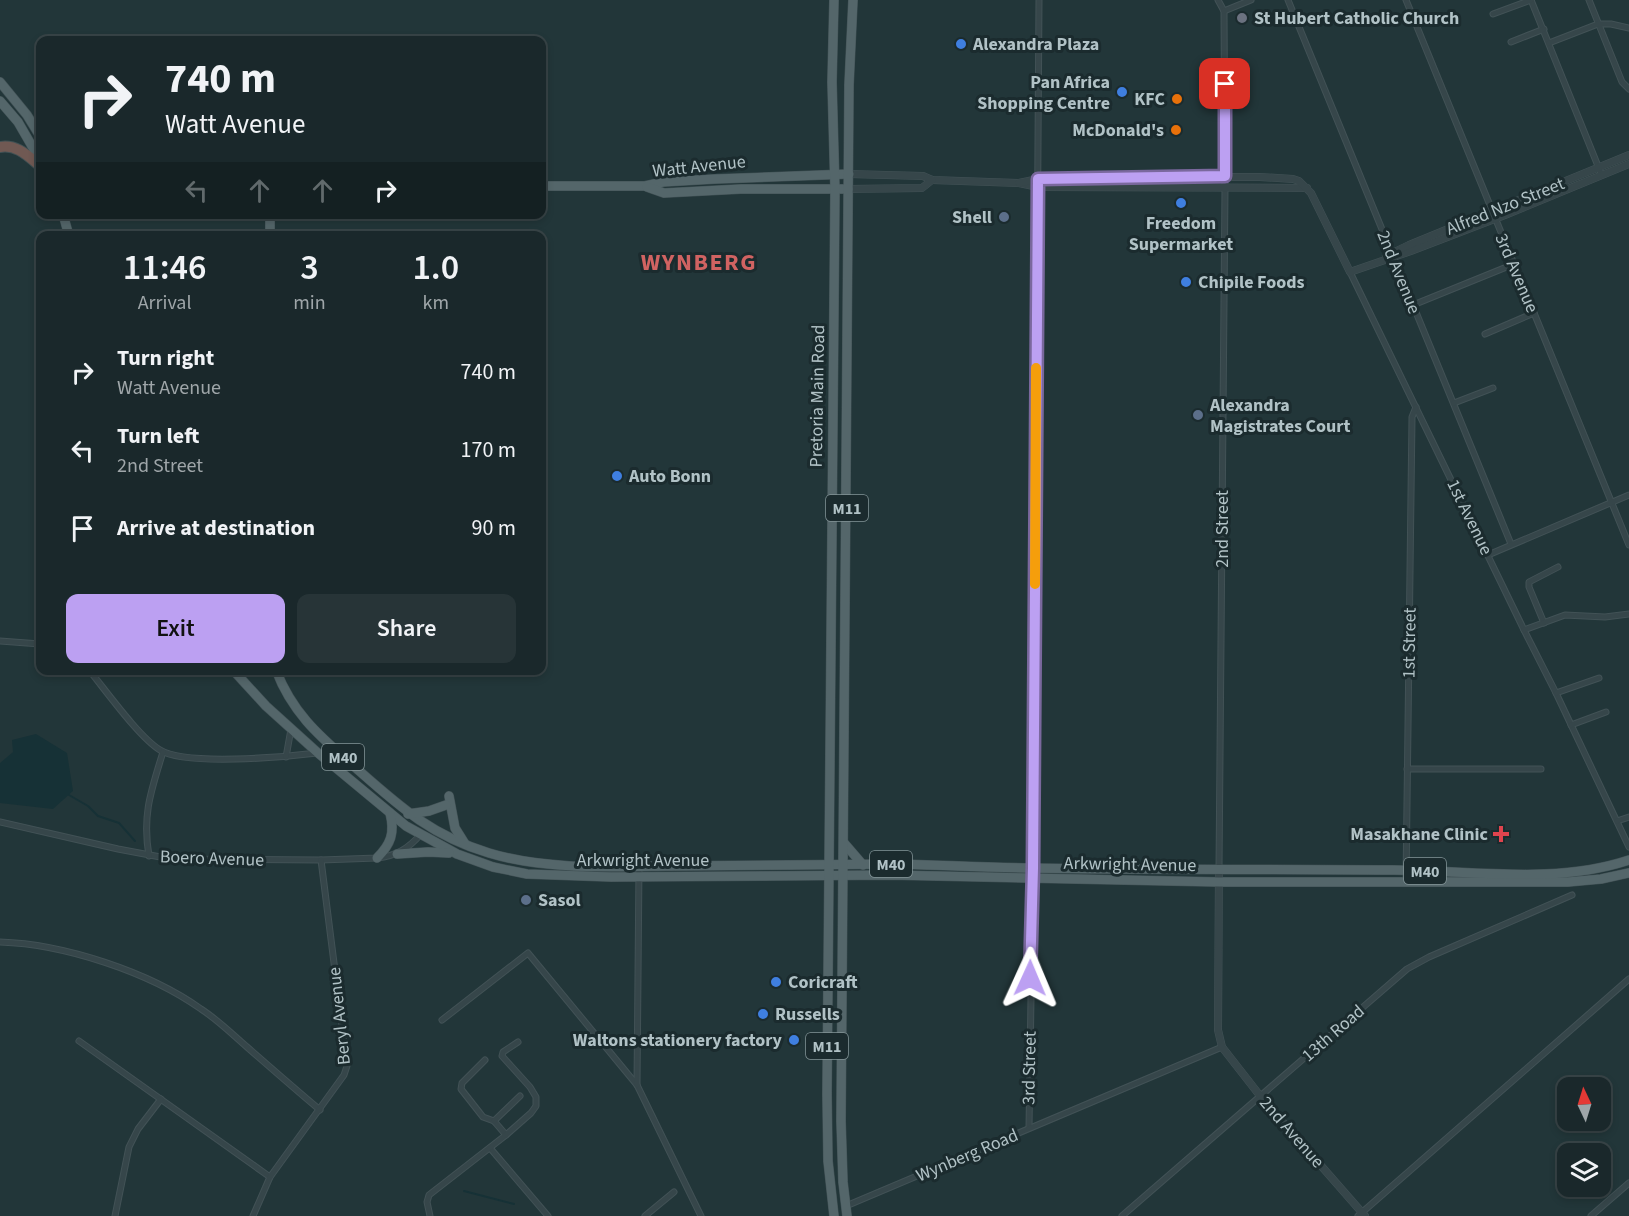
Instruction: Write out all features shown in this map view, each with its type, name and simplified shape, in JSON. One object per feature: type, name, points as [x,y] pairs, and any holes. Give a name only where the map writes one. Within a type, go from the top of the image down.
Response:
[{"type":"highway","points":[[0,147],[9,146],[21,150],[36,163]]},
{"type":"main road","name":"Pretoria Main Road","points":[[828,864],[835,190],[832,82],[834,0]]},
{"type":"main road","name":"Pretoria Main Road","points":[[843,864],[849,86],[854,0]]},
{"type":"main road","points":[[0,82],[36,130]]},
{"type":"main road","points":[[0,101],[18,122],[36,153]]},
{"type":"main road","name":"Watt Avenue","points":[[645,186],[663,182],[730,178],[849,174]]},
{"type":"main road","points":[[730,178],[731,190]]},
{"type":"main road","points":[[546,186],[645,186]]},
{"type":"main road","name":"Watt Avenue","points":[[645,186],[664,193],[848,189]]},
{"type":"main road","name":"M40","points":[[238,675],[266,706],[318,753],[390,813],[421,835]]},
{"type":"main road","name":"M40","points":[[278,675],[289,700],[311,728],[408,814],[428,827]]},
{"type":"main road","points":[[408,814],[429,811],[448,800],[455,828],[465,844]]},
{"type":"main road","points":[[376,858],[390,843],[392,836],[390,813]]},
{"type":"main road","name":"Arkwright Avenue","points":[[428,827],[486,852],[527,861],[639,866],[843,864],[1033,868],[1220,868],[1568,882],[1601,879],[1629,873]]},
{"type":"main road","name":"Arkwright Avenue","points":[[421,835],[457,854],[493,867],[526,874],[568,877],[914,876],[1219,882],[1575,872],[1629,860]]},
{"type":"main road","points":[[810,865],[828,843]]},
{"type":"main road","points":[[844,843],[863,865]]},
{"type":"main road","points":[[397,854],[428,852],[457,854]]},
{"type":"main road","name":"M11","points":[[828,864],[827,1136],[832,1215]]},
{"type":"main road","name":"M11","points":[[843,864],[841,1121],[846,1211]]},
{"type":"street","name":"3rd Street","points":[[1029,1128],[1040,0]]},
{"type":"street","points":[[1218,0],[1224,11],[1251,0]]},
{"type":"street","name":"2nd Avenue","points":[[1288,0],[1511,544]]},
{"type":"street","name":"3rd Avenue","points":[[1406,0],[1629,545]]},
{"type":"street","points":[[1493,14],[1531,0],[1602,175]]},
{"type":"street","points":[[1588,0],[1622,82],[1629,89]]},
{"type":"street","name":"2nd Street","points":[[1222,1047],[1218,1030],[1225,188],[1224,11]]},
{"type":"street","points":[[1549,43],[1598,24],[1629,28]]},
{"type":"street","points":[[1511,42],[1544,29]]},
{"type":"street","name":"Alfred Nzo Street","points":[[1493,215],[1629,155]]},
{"type":"street","name":"Alfred Nzo Street","points":[[1350,272],[1629,164]]},
{"type":"street","name":"Watt Avenue","points":[[849,174],[923,176],[932,180],[1019,183],[1307,188]]},
{"type":"street","name":"Watt Avenue","points":[[1038,183],[1225,176],[1285,178],[1299,181],[1307,188]]},
{"type":"street","name":"Watt Avenue","points":[[848,189],[922,188],[932,180]]},
{"type":"street","name":"1st Avenue","points":[[1307,188],[1556,693],[1629,847]]},
{"type":"street","points":[[1413,306],[1514,264]]},
{"type":"street","points":[[1485,334],[1534,313]]},
{"type":"street","points":[[1454,403],[1493,387]]},
{"type":"street","name":"1st Street","points":[[1406,875],[1412,417],[1416,408]]},
{"type":"street","points":[[1488,555],[1629,495]]},
{"type":"street","points":[[1544,623],[1528,585],[1531,579],[1558,567]]},
{"type":"street","points":[[1524,630],[1571,614],[1605,617],[1629,614]]},
{"type":"street","points":[[0,641],[36,644]]},
{"type":"street","points":[[93,675],[136,726],[163,752],[187,758],[286,757],[318,753]]},
{"type":"street","points":[[1556,693],[1599,678]]},
{"type":"street","points":[[1571,725],[1606,712]]},
{"type":"street","points":[[286,757],[291,729]]},
{"type":"street","points":[[149,856],[145,833],[146,816],[163,752]]},
{"type":"street","points":[[1407,769],[1541,769]]},
{"type":"street","points":[[1617,821],[1629,817]]},
{"type":"street","name":"Boero Avenue","points":[[0,822],[149,856],[196,861],[376,858],[397,854],[410,846],[428,827]]},
{"type":"street","name":"Beryl Avenue","points":[[254,1216],[270,1177],[320,1110],[344,1075],[347,1066],[321,860]]},
{"type":"street","points":[[637,1084],[639,866]]},
{"type":"street","name":"13th Road","points":[[1122,1216],[1261,1097],[1338,1027],[1418,962],[1572,895]]},
{"type":"street","points":[[0,942],[40,945],[91,958],[119,968],[183,998],[212,1016],[320,1110]]},
{"type":"street","points":[[442,1020],[528,953],[637,1084],[701,1216]]},
{"type":"street","points":[[1362,1215],[1629,979]]},
{"type":"street","points":[[79,1041],[270,1177]]},
{"type":"street","points":[[430,1216],[427,1203],[429,1195],[490,1148],[536,1106],[536,1097],[530,1087],[502,1056],[503,1052],[518,1042]]},
{"type":"street","name":"2nd Avenue","points":[[1222,1047],[1261,1097],[1362,1215]]},
{"type":"street","name":"Wynberg Road","points":[[846,1211],[1029,1128],[1222,1047]]},
{"type":"street","points":[[485,1060],[462,1083],[461,1089],[483,1117],[494,1121],[506,1134]]},
{"type":"street","points":[[494,1121],[520,1096]]},
{"type":"street","points":[[115,1216],[129,1147],[138,1129],[161,1098]]},
{"type":"street","points":[[490,1148],[548,1216]]},
{"type":"street","points":[[1591,1216],[1629,1183]]},
{"type":"street","points":[[645,1216],[674,1192]]},
{"type":"water","points":[[36,734],[67,753],[73,791],[53,809],[0,803],[0,763],[13,752],[12,740]]},
{"type":"waterway","points":[[69,795],[88,806],[98,816],[119,823],[135,841]]},
{"type":"waterway","points":[[464,1191],[514,1204]]},
{"type":"slow traffic","points":[[1035,584],[1036,368]]},
{"type":"place","name":"St Hubert Catholic Church","points":[[1242,18]]},
{"type":"place","name":"Alexandra Plaza","points":[[961,44]]},
{"type":"place","name":"Pan Africa Shopping Centre","points":[[1122,92]]},
{"type":"place","name":"KFC","points":[[1177,99]]},
{"type":"place","name":"McDonald's","points":[[1176,130]]},
{"type":"place","name":"Freedom Supermarket","points":[[1181,203]]},
{"type":"place","name":"Shell","points":[[1004,217]]},
{"type":"place","name":"Chipile Foods","points":[[1186,282]]},
{"type":"place","name":"Alexandra Magistrates Court","points":[[1198,415]]},
{"type":"place","name":"Auto Bonn","points":[[617,476]]},
{"type":"place","name":"Masakhane Clinic","points":[[1501,834]]},
{"type":"place","name":"Sasol","points":[[526,900]]},
{"type":"place","name":"Coricraft","points":[[776,982]]},
{"type":"place","name":"Russells","points":[[763,1014]]},
{"type":"place","name":"Waltons stationery factory","points":[[794,1040]]},
{"type":"district","name":"WYNBERG","points":[[699,262]]},
{"type":"route","points":[[1030,978],[1033,868],[1038,179],[1225,176],[1225,84]]}]
